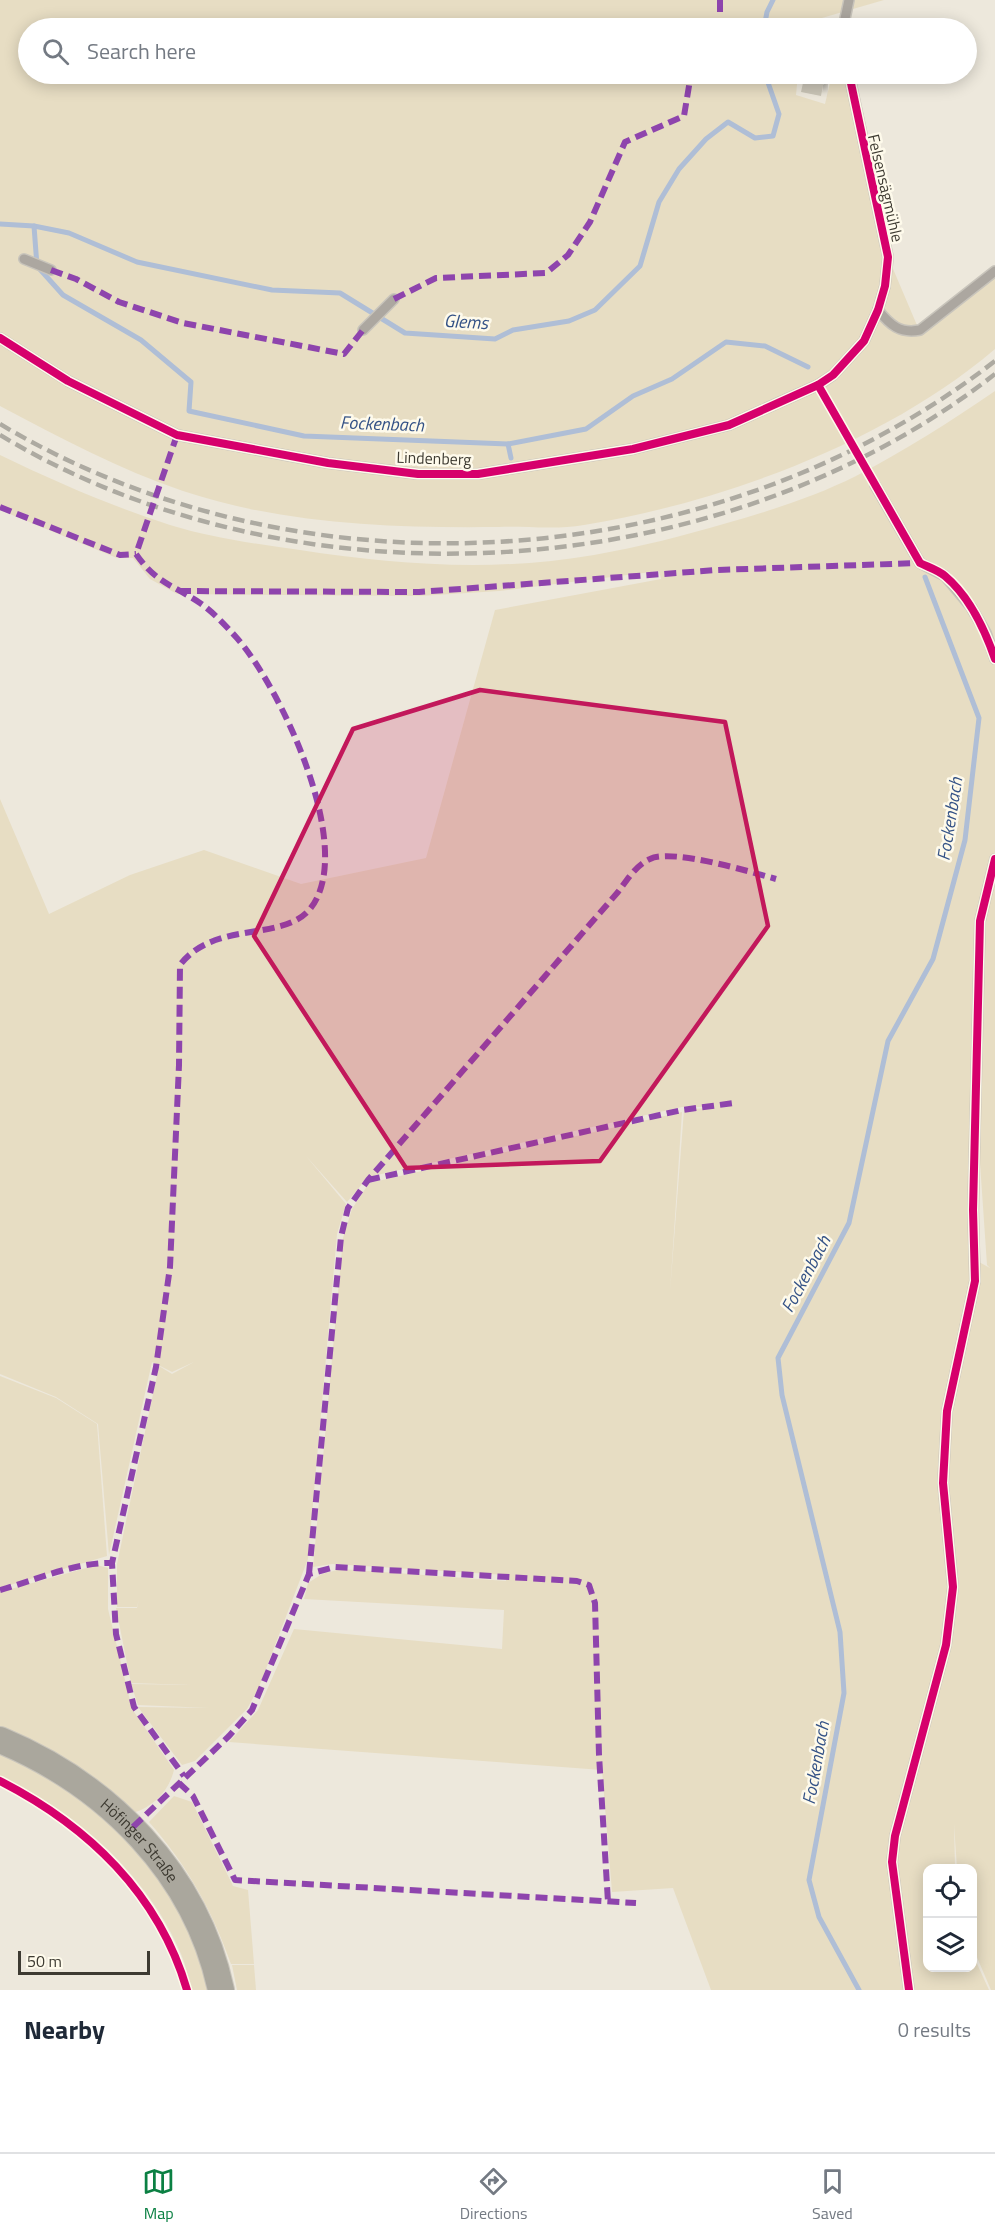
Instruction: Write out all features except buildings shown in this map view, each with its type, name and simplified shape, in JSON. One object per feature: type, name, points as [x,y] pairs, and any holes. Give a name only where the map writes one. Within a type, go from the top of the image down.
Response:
[{"type":"street","name":"Höfinger Straße","points":[[0,1740],[55,1767],[98,1796],[134,1827],[164,1864],[191,1906],[216,1964],[221,1990]]},
{"type":"lane","points":[[845,18],[849,0]]},
{"type":"lane","name":"Felsensägmühle","points":[[851,84],[888,257],[885,286],[878,310],[864,341]]},
{"type":"lane","points":[[24,259],[51,270]]},
{"type":"lane","points":[[878,310],[889,324],[906,333],[920,330],[995,271]]},
{"type":"lane","points":[[363,330],[394,299]]},
{"type":"lane","name":"Lindenberg","points":[[0,338],[68,381],[177,435],[328,464],[418,474],[478,474],[540,466],[633,449],[729,425],[818,386],[833,375],[864,341]]},
{"type":"lane","points":[[875,486],[920,563],[945,576],[970,607],[986,633],[995,659]]},
{"type":"lane","points":[[909,1990],[892,1862],[896,1836],[946,1645],[954,1587],[943,1483],[947,1411],[975,1281],[973,1210],[980,921],[995,859]]},
{"type":"highlighted area","points":[[480,690],[725,722],[768,926],[600,1161],[406,1168],[254,936],[353,729]]},
{"type":"shaded area","points":[[0,0],[884,0],[822,18],[18,18],[18,84],[797,84],[796,95],[825,104],[830,84],[851,84],[888,257],[919,330],[995,271],[995,349],[952,382],[904,412],[854,439],[747,484],[637,515],[584,525],[552,528],[419,527],[300,518],[260,511],[159,483],[67,441],[0,406]]},
{"type":"shaded area","points":[[995,391],[995,1990],[991,1990],[977,1957],[977,1864],[957,1864],[954,1824],[955,1864],[923,1864],[923,1972],[977,1972],[977,1964],[989,1990],[711,1990],[673,1888],[612,1892],[602,1770],[229,1742],[258,1710],[294,1629],[502,1649],[504,1610],[304,1599],[308,1583],[322,1574],[341,1569],[506,1581],[506,1575],[332,1564],[313,1567],[343,1238],[352,1209],[369,1183],[682,1112],[670,1292],[684,1110],[717,1107],[682,1107],[368,1177],[347,1202],[306,1156],[346,1204],[337,1234],[308,1559],[259,1687],[247,1709],[195,1761],[182,1765],[138,1707],[209,1708],[138,1705],[131,1684],[191,1685],[131,1683],[116,1608],[137,1608],[139,1599],[137,1607],[117,1607],[117,1564],[159,1366],[172,1374],[194,1362],[172,1372],[152,1362],[109,1555],[98,1424],[56,1397],[0,1374],[0,799],[49,914],[130,875],[204,850],[301,884],[426,858],[495,610],[661,579],[659,571],[499,591],[419,596],[177,594],[150,579],[133,558],[117,558],[0,510],[0,455],[126,510],[186,530],[267,545],[373,560],[484,565],[557,560],[644,545],[793,503],[874,466],[927,436]],"holes":[[[980,1163],[987,1265],[990,1268],[979,1262]]]},
{"type":"shaded area","points":[[0,1376],[56,1398],[97,1424],[107,1556],[0,1588]]},
{"type":"shaded area","points":[[97,1565],[108,1568],[108,1609],[132,1709],[174,1770],[172,1778],[159,1797],[147,1807],[133,1813],[0,1728],[0,1592]]},
{"type":"shaded area","points":[[0,1753],[69,1790],[116,1830],[138,1853],[157,1877],[188,1931],[200,1960],[208,1990],[192,1990],[183,1958],[167,1925],[150,1898],[130,1873],[82,1827],[28,1790],[0,1776]]},
{"type":"shaded area","points":[[174,1796],[192,1802],[233,1886],[248,1890],[254,1964],[231,1964],[216,1925],[197,1889],[163,1838],[149,1822]]},
{"type":"shaded area","points":[[232,1965],[254,1965],[256,1990],[237,1990]]},
{"type":"waterway","name":"Glems","points":[[766,18],[773,0]]},
{"type":"waterway","name":"Glems","points":[[0,224],[34,226],[69,233],[137,262],[272,290],[340,293],[405,333],[495,339],[513,330],[569,321],[595,310],[640,266],[659,202],[679,169],[706,139],[728,122],[755,138],[773,136],[779,114],[768,84]]},
{"type":"waterway","name":"Fockenbach","points":[[34,226],[37,266],[63,295],[141,340],[191,382],[189,411],[304,436],[508,444],[586,429],[633,396],[672,379],[726,342],[765,346],[808,367]]},
{"type":"waterway","points":[[508,444],[511,458]]},
{"type":"waterway","name":"Fockenbach","points":[[859,1990],[819,1917],[809,1880],[844,1693],[840,1632],[782,1395],[778,1358],[849,1223],[888,1041],[933,959],[965,840],[979,718],[925,577]]},
{"type":"railway","points":[[0,424],[118,482],[244,521],[374,541],[506,541],[637,524],[764,487],[885,433],[995,361]]},
{"type":"railway","points":[[0,435],[117,493],[243,531],[374,551],[506,552],[638,535],[766,499],[886,445],[995,374]]},
{"type":"marked path","points":[[720,0],[720,18]]},
{"type":"marked path","points":[[394,299],[436,278],[546,273],[568,255],[590,222],[625,142],[684,116],[689,84]]},
{"type":"marked path","points":[[51,270],[76,279],[119,302],[183,323],[344,354],[363,330]]},
{"type":"marked path","points":[[177,435],[136,554],[158,578],[200,603],[214,615],[236,637],[254,660],[273,692],[308,769],[319,810],[325,848],[322,882],[310,909],[298,919],[283,925],[211,942],[194,951],[180,965],[179,1065],[170,1267],[156,1367],[112,1563],[116,1634],[134,1707],[184,1776]]},
{"type":"marked path","points":[[0,507],[120,555],[136,554]]},
{"type":"marked path","points":[[179,591],[419,592],[717,570],[920,563]]},
{"type":"marked path","points":[[309,1574],[341,1237],[348,1208],[368,1180],[640,865],[661,856],[675,856],[712,862],[776,879]]},
{"type":"marked path","points":[[368,1180],[682,1110],[734,1103]]},
{"type":"marked path","points":[[0,1590],[70,1568],[112,1563]]},
{"type":"marked path","points":[[133,1827],[229,1736],[252,1710],[309,1574],[335,1567],[577,1581],[589,1585],[595,1603],[599,1755],[608,1902]]},
{"type":"marked path","points":[[179,1783],[193,1796],[235,1880],[636,1903]]},
{"type":"cycle path","points":[[0,338],[68,381],[177,435],[328,463],[418,474],[478,474],[633,449],[729,425],[818,385],[833,375],[864,341],[878,310],[885,286],[888,257],[851,84]]},
{"type":"cycle path","points":[[818,385],[920,563],[942,574],[962,594],[981,626],[995,659]]},
{"type":"cycle path","points":[[909,1990],[892,1862],[895,1836],[946,1645],[953,1587],[943,1483],[947,1411],[975,1281],[973,1210],[980,921],[995,859]]},
{"type":"cycle path","points":[[0,1781],[62,1819],[116,1866],[139,1894],[158,1923],[175,1955],[187,1990]]}]
